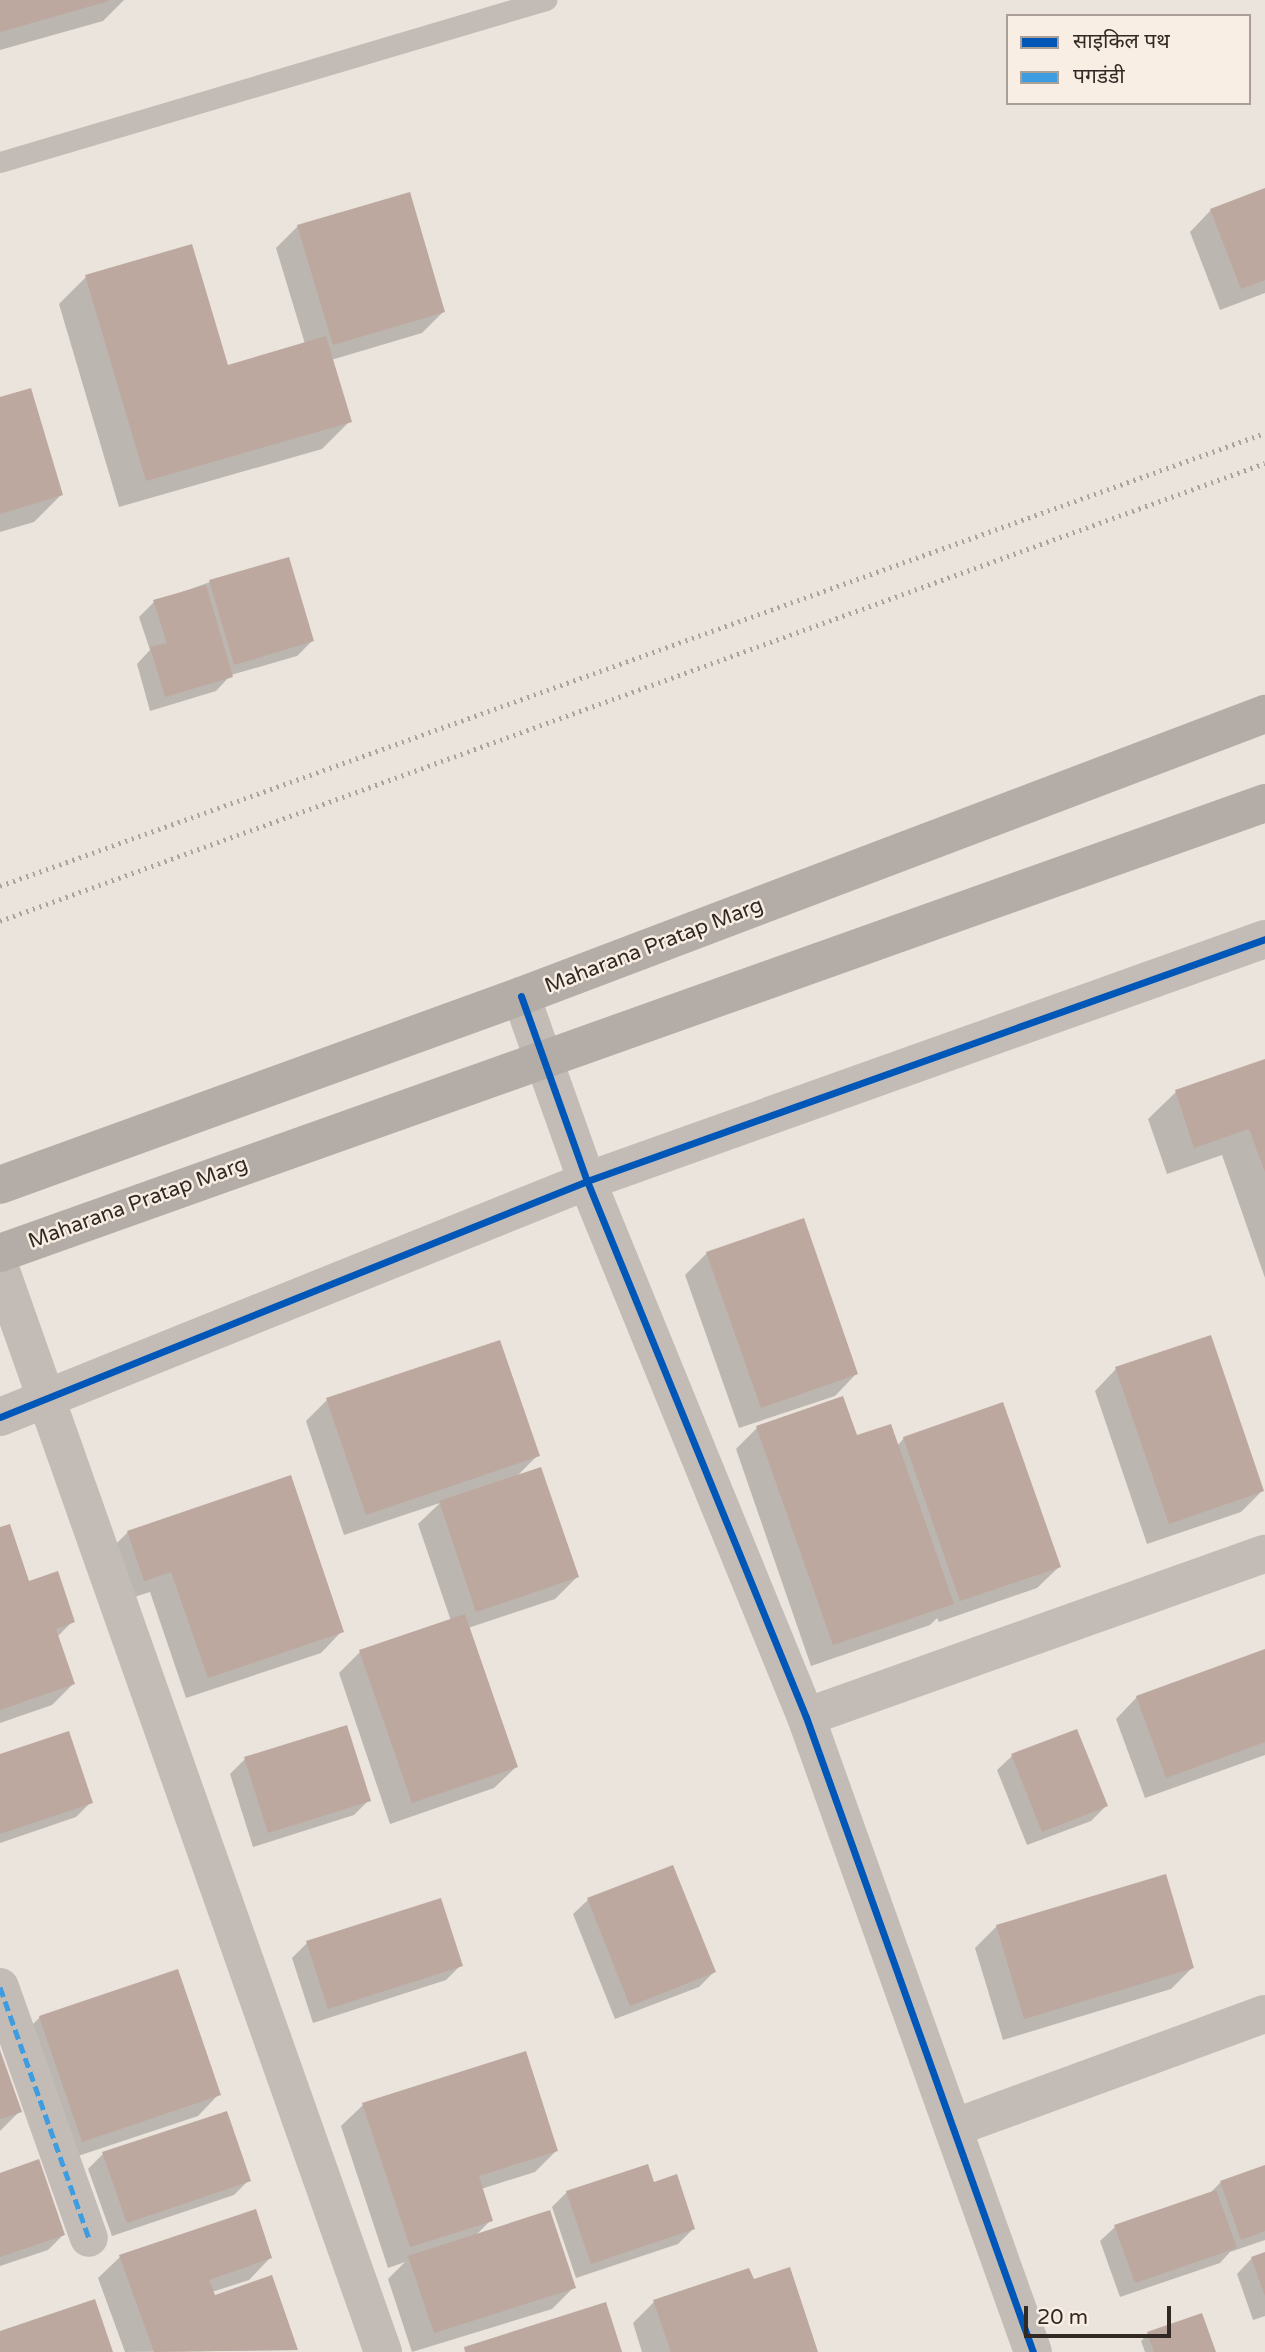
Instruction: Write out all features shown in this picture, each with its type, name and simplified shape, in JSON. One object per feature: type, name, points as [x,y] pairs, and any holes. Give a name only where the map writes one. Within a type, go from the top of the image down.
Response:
[{"type":"main road","name":"Maharana Pratap Marg","points":[[0,1185],[522,996],[1265,714]]},
{"type":"main road","name":"Maharana Pratap Marg","points":[[0,1253],[1265,803]]},
{"type":"street","points":[[0,1417],[48,1401],[587,1181],[1265,939]]},
{"type":"street","points":[[522,996],[587,1181],[806,1717],[1033,2352]]},
{"type":"street","points":[[0,1268],[383,2352]]},
{"type":"street","points":[[806,1717],[1265,1554]]},
{"type":"street","points":[[0,1987],[89,2238]]},
{"type":"street","points":[[953,2128],[1265,2014]]},
{"type":"lane","points":[[0,162],[545,0]]},
{"type":"building","points":[[0,0],[109,0],[109,1],[0,32]]},
{"type":"building","points":[[1265,188],[1265,280],[1241,289],[1210,209]]},
{"type":"building","points":[[410,192],[445,312],[333,345],[297,225]]},
{"type":"building","points":[[192,244],[228,365],[326,336],[352,422],[146,481],[85,275]]},
{"type":"building","points":[[31,388],[63,495],[0,514],[0,397]]},
{"type":"building","points":[[289,557],[314,641],[234,665],[209,580]]},
{"type":"building","points":[[206,585],[233,677],[165,697],[150,647],[167,643],[153,600]]},
{"type":"building","points":[[1265,1059],[1265,1172],[1249,1129],[1194,1148],[1175,1090]]},
{"type":"building","points":[[804,1218],[858,1374],[761,1408],[706,1252]]},
{"type":"building","points":[[1211,1335],[1264,1491],[1169,1524],[1115,1367]]},
{"type":"building","points":[[500,1340],[540,1456],[366,1515],[326,1398]]},
{"type":"building","points":[[843,1396],[857,1435],[891,1424],[954,1604],[833,1645],[756,1426]]},
{"type":"building","points":[[1003,1402],[1061,1567],[960,1601],[903,1437]]},
{"type":"building","points":[[541,1467],[579,1577],[476,1612],[439,1501]]},
{"type":"building","points":[[291,1475],[344,1632],[208,1678],[171,1572],[144,1581],[127,1531]]},
{"type":"building","points":[[10,1524],[29,1581],[58,1571],[75,1622],[56,1629],[75,1684],[0,1710],[0,1527]]},
{"type":"building","points":[[465,1614],[518,1767],[412,1803],[359,1650]]},
{"type":"building","points":[[1265,1649],[1265,1742],[1166,1778],[1136,1696]]},
{"type":"building","points":[[347,1725],[371,1801],[268,1833],[244,1757]]},
{"type":"building","points":[[1077,1729],[1108,1806],[1042,1832],[1011,1754]]},
{"type":"building","points":[[69,1731],[93,1803],[0,1834],[0,1754]]},
{"type":"building","points":[[673,1865],[716,1972],[630,2006],[587,1898]]},
{"type":"building","points":[[1166,1874],[1194,1968],[1024,2019],[996,1925]]},
{"type":"building","points":[[441,1898],[463,1966],[328,2009],[306,1941]]},
{"type":"building","points":[[178,1969],[221,2095],[82,2142],[39,2016]]},
{"type":"building","points":[[0,2050],[22,2112],[0,2119]]},
{"type":"building","points":[[526,2051],[558,2151],[479,2176],[493,2221],[410,2247],[362,2103]]},
{"type":"building","points":[[227,2111],[251,2181],[127,2223],[102,2152]]},
{"type":"building","points":[[39,2159],[65,2235],[0,2257],[0,2173]]},
{"type":"building","points":[[648,2164],[654,2182],[677,2174],[695,2229],[591,2264],[566,2191]]},
{"type":"building","points":[[1265,2165],[1265,2231],[1241,2240],[1220,2181]]},
{"type":"building","points":[[1216,2190],[1237,2248],[1135,2283],[1114,2225]]},
{"type":"building","points":[[256,2209],[272,2258],[209,2280],[215,2295],[272,2275],[298,2350],[154,2352],[119,2255]]},
{"type":"building","points":[[550,2210],[576,2288],[434,2333],[408,2256]]},
{"type":"building","points":[[1265,2252],[1265,2296],[1251,2257]]},
{"type":"building","points":[[790,2267],[818,2352],[671,2352],[653,2300],[749,2268],[754,2279]]},
{"type":"building","points":[[95,2299],[113,2352],[0,2352],[0,2331]]},
{"type":"building","points":[[606,2302],[622,2352],[465,2352],[464,2347]]},
{"type":"building","points":[[1202,2313],[1216,2352],[1154,2352],[1147,2332]]},
{"type":"railway","points":[[0,886],[1265,433]]},
{"type":"railway","points":[[0,921],[1265,463]]},
{"type":"marked path","points":[[0,1987],[89,2238]]},
{"type":"cycle path","points":[[0,1417],[587,1181],[1265,939]]},
{"type":"cycle path","points":[[521,996],[587,1181],[806,1717],[1033,2352]]}]
